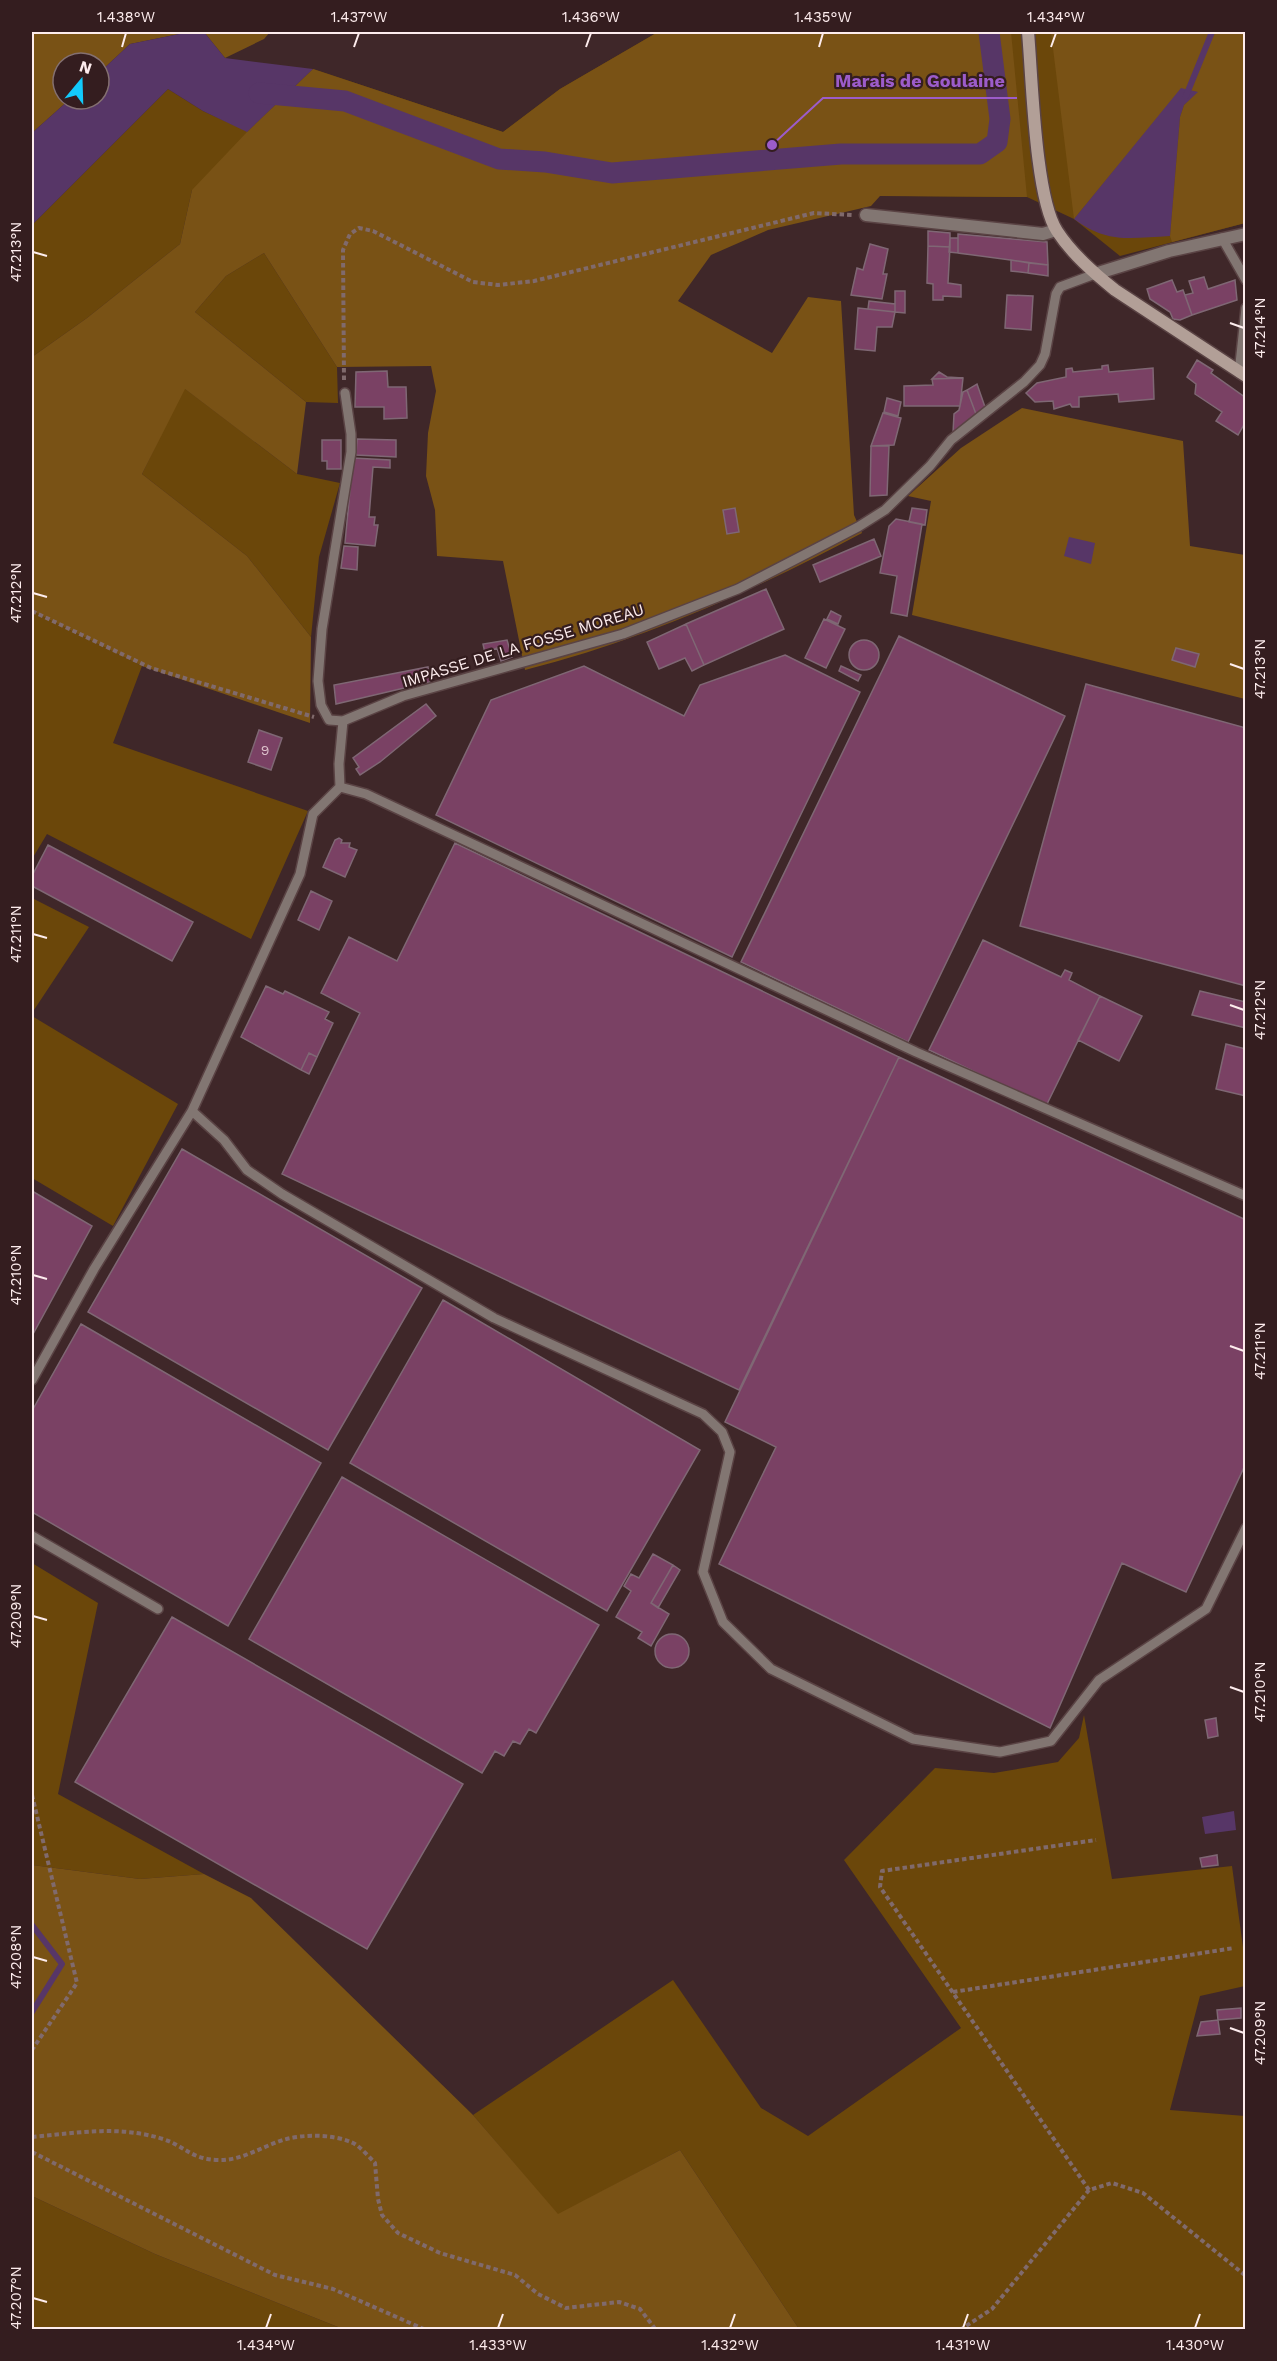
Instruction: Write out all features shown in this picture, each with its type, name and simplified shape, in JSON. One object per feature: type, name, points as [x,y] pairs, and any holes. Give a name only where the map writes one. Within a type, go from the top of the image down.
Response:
[{"type":"street","points":[[1028,32],[1042,184],[1056,230],[1095,274],[1160,321],[1242,375]]},
{"type":"street","points":[[866,215],[1043,234],[1056,230]]},
{"type":"street","points":[[1095,274],[1141,259],[1245,234]]},
{"type":"lane","points":[[1222,238],[1245,280]]},
{"type":"lane","name":"IMPASSE DE LA FOSSE MOREAU","points":[[329,720],[344,721],[403,696],[623,634],[738,589],[858,527],[885,510],[930,466],[951,440],[1024,382],[1046,354],[1056,294],[1060,287],[1095,274]]},
{"type":"lane","points":[[1242,375],[1245,308]]},
{"type":"lane","points":[[329,720],[321,705],[318,681],[328,578],[351,452],[351,434],[345,393]]},
{"type":"lane","points":[[32,1380],[94,1269],[192,1111],[300,874],[313,814],[340,788],[339,764],[344,721]]},
{"type":"lane","points":[[340,788],[366,794],[916,1052],[1245,1196]]},
{"type":"lane","points":[[192,1111],[224,1140],[247,1170],[282,1194],[494,1318],[703,1414],[722,1432],[730,1452],[703,1572],[723,1622],[771,1669],[913,1739],[1000,1752],[1051,1741],[1100,1680],[1206,1609],[1245,1528]]},
{"type":"lane","points":[[32,1536],[158,1609]]},
{"type":"path","points":[[345,393],[343,250],[350,234],[359,228],[373,231],[472,282],[498,285],[534,281],[814,213],[866,215]]},
{"type":"path","points":[[32,611],[151,668],[303,716],[329,720]]},
{"type":"path","points":[[32,1794],[77,1983],[32,2050]]},
{"type":"path","points":[[1089,2190],[880,1887],[882,1871],[1096,1840]]},
{"type":"path","points":[[953,1992],[1234,1948]]},
{"type":"path","points":[[32,2137],[93,2130],[128,2131],[165,2140],[194,2157],[220,2160],[251,2154],[284,2140],[324,2135],[352,2142],[375,2163],[378,2199],[382,2215],[398,2233],[440,2253],[515,2275],[538,2294],[566,2308],[619,2302],[640,2309],[656,2330]]},
{"type":"path","points":[[32,2152],[275,2276],[333,2289],[426,2330]]},
{"type":"path","points":[[960,2330],[992,2309],[1089,2190],[1112,2183],[1143,2193],[1245,2276]]},
{"type":"shaded area","points":[[32,32],[189,32],[130,44],[111,62],[111,51],[51,51],[51,111],[57,111],[32,133]]},
{"type":"shaded area","points":[[189,32],[204,32],[225,58],[313,69],[247,132],[203,111],[168,89],[32,225],[32,133],[57,111],[111,111],[111,62],[130,44]]},
{"type":"shaded area","points":[[204,32],[270,32],[264,39],[225,58]]},
{"type":"shaded area","points":[[658,32],[1245,32],[1245,223],[1120,256],[1074,219],[1027,197],[192,190],[180,244],[87,318],[32,357],[32,225],[168,89],[203,111],[247,131],[313,69],[503,132],[560,89]]},
{"type":"shaded area","points":[[658,32],[1011,32],[1027,197],[880,196],[871,206],[768,230],[711,255],[678,301],[772,353],[808,297],[841,301],[854,515],[862,533],[781,574],[697,612],[612,644],[525,670],[503,561],[437,556],[435,510],[426,476],[428,433],[436,391],[431,366],[337,367],[264,253],[226,276],[195,312],[306,402],[297,474],[185,389],[142,474],[247,556],[311,637],[310,723],[142,666],[32,611],[32,357],[87,318],[180,244],[192,190],[247,132],[313,69],[503,132],[560,89]]},
{"type":"shaded area","points":[[1051,32],[1245,32],[1245,223],[1172,242],[1170,236],[1180,117],[1184,105],[1197,92],[1181,89],[1074,219]]},
{"type":"shaded area","points":[[1181,88],[1198,92],[1184,105],[1180,117],[1170,236],[1120,238],[1097,232],[1074,219]]},
{"type":"shaded area","points":[[264,253],[337,367],[338,403],[306,402],[195,312],[226,276]]},
{"type":"shaded area","points":[[184,388],[297,474],[340,483],[319,557],[311,637],[247,556],[142,474]]},
{"type":"shaded area","points":[[1022,408],[1183,441],[1190,546],[1245,555],[1245,699],[912,615],[931,501],[908,496],[961,448]]},
{"type":"shaded area","points":[[1069,537],[1095,543],[1091,564],[1064,556]]},
{"type":"shaded area","points":[[32,611],[142,666],[113,743],[308,811],[251,939],[47,834],[32,859]]},
{"type":"shaded area","points":[[32,898],[89,927],[32,1013]]},
{"type":"shaded area","points":[[32,1016],[178,1104],[113,1226],[32,1178]]},
{"type":"shaded area","points":[[32,1563],[98,1603],[58,1794],[204,1874],[140,1879],[32,1865]]},
{"type":"shaded area","points":[[1084,1715],[1112,1879],[1232,1866],[1245,1962],[1245,1986],[1200,1996],[1170,2110],[1245,2116],[1245,2329],[799,2329],[680,2150],[558,2215],[473,2115],[673,1980],[761,2108],[808,2136],[961,2028],[844,1860],[935,1768],[994,1773],[1058,1762],[1079,1738]]},
{"type":"shaded area","points":[[1234,1811],[1236,1830],[1205,1834],[1202,1817]]},
{"type":"shaded area","points":[[32,1865],[140,1879],[204,1874],[251,1898],[473,2115],[558,2214],[680,2150],[799,2329],[343,2329],[155,2254],[32,2196]]},
{"type":"shaded area","points":[[32,2196],[155,2254],[343,2329],[32,2329]]},
{"type":"building","points":[[928,231],[950,233],[950,247],[928,246]]},
{"type":"building","points":[[958,234],[1047,242],[1048,265],[958,253]]},
{"type":"building","points":[[950,238],[958,238],[958,253],[949,252]]},
{"type":"building","points":[[870,244],[888,249],[883,274],[887,274],[882,299],[851,295],[857,268],[863,270]]},
{"type":"building","points":[[928,246],[950,247],[948,283],[961,285],[961,297],[943,296],[943,300],[933,300],[933,284],[927,283]]},
{"type":"building","points":[[1011,260],[1029,263],[1028,273],[1011,271]]},
{"type":"building","points":[[1029,263],[1048,265],[1048,276],[1028,273]]},
{"type":"building","points":[[1204,277],[1208,289],[1235,280],[1237,300],[1192,315],[1185,295],[1193,293],[1189,281]]},
{"type":"building","points":[[1172,280],[1177,292],[1183,290],[1192,315],[1180,320],[1173,319],[1170,312],[1150,299],[1147,289]]},
{"type":"building","points":[[895,291],[905,291],[905,313],[895,312]]},
{"type":"building","points":[[1007,295],[1033,296],[1031,330],[1005,328]]},
{"type":"building","points":[[869,301],[895,304],[895,312],[868,309]]},
{"type":"building","points":[[858,308],[895,312],[892,327],[877,327],[875,351],[855,349]]},
{"type":"building","points":[[1197,360],[1213,370],[1211,373],[1246,398],[1246,421],[1238,435],[1216,421],[1222,412],[1195,394],[1196,384],[1187,377]]},
{"type":"building","points":[[1108,365],[1109,372],[1153,368],[1154,399],[1119,402],[1118,394],[1079,397],[1079,407],[1072,407],[1070,404],[1054,409],[1053,401],[1035,402],[1026,393],[1037,383],[1066,377],[1066,369],[1072,368],[1073,372],[1102,369],[1102,366]]},
{"type":"building","points":[[387,371],[388,387],[406,387],[407,418],[384,419],[384,407],[355,407],[356,372]]},
{"type":"building","points":[[939,372],[947,377],[963,378],[932,379]]},
{"type":"building","points":[[963,378],[960,406],[904,406],[904,386],[933,385],[932,379]]},
{"type":"building","points":[[977,384],[985,407],[976,414],[967,390]]},
{"type":"building","points":[[967,390],[976,414],[953,433],[954,414],[959,410],[963,392]]},
{"type":"building","points":[[887,398],[901,402],[898,416],[884,412]]},
{"type":"building","points":[[883,413],[901,418],[894,445],[871,446]]},
{"type":"building","points":[[357,439],[396,440],[396,457],[356,455]]},
{"type":"building","points":[[322,440],[341,440],[341,469],[327,469],[327,461],[322,461]]},
{"type":"building","points":[[871,446],[889,446],[887,495],[870,496]]},
{"type":"building","points":[[353,458],[390,460],[390,468],[373,467],[369,517],[375,517],[374,525],[378,525],[375,546],[345,543]]},
{"type":"building","points":[[735,508],[739,532],[727,534],[723,510]]},
{"type":"building","points":[[912,508],[927,510],[925,525],[909,522]]},
{"type":"building","points":[[896,519],[922,524],[907,616],[891,613],[897,576],[880,573],[889,526]]},
{"type":"building","points":[[874,539],[881,556],[820,582],[813,565]]},
{"type":"building","points":[[344,546],[358,547],[357,570],[341,568]]},
{"type":"building","points":[[766,589],[784,629],[704,665],[686,624]]},
{"type":"building","points":[[831,611],[841,616],[838,624],[827,619]]},
{"type":"building","points":[[824,619],[845,629],[826,668],[805,658]]},
{"type":"building","points":[[686,624],[704,665],[692,671],[685,658],[659,669],[647,642]]},
{"type":"building","points":[[899,636],[1065,716],[908,1042],[741,962]]},
{"type":"building","points":[[507,640],[512,657],[501,661],[497,648],[485,653],[483,644]]},
{"type":"building","points":[[864,640],[870,641],[878,649],[878,661],[870,669],[864,670],[858,669],[850,661],[849,655],[850,649],[858,641]]},
{"type":"building","points":[[1176,648],[1199,654],[1195,667],[1172,660]]},
{"type":"building","points":[[785,655],[860,692],[732,957],[436,815],[491,700],[584,666],[684,716],[700,685]]},
{"type":"building","points":[[841,666],[861,675],[858,681],[839,671]]},
{"type":"building","points":[[428,667],[430,682],[336,704],[334,685]]},
{"type":"building","points":[[1086,684],[1246,728],[1246,986],[1020,926]]},
{"type":"building","points":[[426,704],[436,716],[380,762],[360,775],[356,769],[359,767],[353,758]]},
{"type":"building","points":[[259,730],[282,738],[271,770],[248,762]]},
{"type":"building","points":[[339,838],[342,840],[341,843],[350,843],[349,847],[357,850],[345,877],[323,867],[335,840]]},
{"type":"building","points":[[455,843],[899,1057],[739,1390],[282,1174],[360,1013],[321,993],[349,937],[397,961]]},
{"type":"building","points":[[48,845],[193,922],[172,961],[32,886],[32,876]]},
{"type":"building","points":[[311,891],[332,901],[319,930],[298,920]]},
{"type":"building","points":[[983,940],[1061,977],[1065,970],[1072,973],[1069,980],[1100,996],[1046,1106],[929,1050]]},
{"type":"building","points":[[266,986],[283,994],[285,991],[329,1012],[325,1019],[333,1023],[317,1057],[309,1053],[301,1070],[241,1037]]},
{"type":"building","points":[[1200,991],[1246,1002],[1246,1028],[1192,1015]]},
{"type":"building","points":[[1100,996],[1142,1016],[1119,1061],[1078,1040]]},
{"type":"building","points":[[1226,1044],[1246,1049],[1246,1096],[1216,1089]]},
{"type":"building","points":[[309,1053],[317,1057],[309,1074],[301,1070]]},
{"type":"building","points":[[899,1057],[1246,1220],[1246,1463],[1186,1592],[1122,1563],[1050,1728],[719,1564],[776,1447],[725,1422]]},
{"type":"building","points":[[182,1149],[422,1288],[328,1450],[88,1312]]},
{"type":"building","points":[[32,1191],[92,1226],[32,1336]]},
{"type":"building","points":[[443,1300],[700,1450],[607,1611],[350,1463]]},
{"type":"building","points":[[81,1324],[321,1463],[228,1626],[32,1512],[32,1411]]},
{"type":"building","points":[[342,1477],[599,1625],[536,1733],[529,1729],[520,1744],[513,1741],[504,1756],[495,1751],[482,1773],[249,1639]]},
{"type":"building","points":[[653,1554],[673,1565],[651,1603],[669,1614],[651,1646],[638,1638],[642,1632],[616,1617],[631,1591],[624,1586],[631,1574],[639,1578]]},
{"type":"building","points":[[673,1565],[680,1570],[658,1608],[651,1603]]},
{"type":"building","points":[[172,1617],[463,1784],[367,1949],[75,1782]]},
{"type":"building","points":[[672,1634],[684,1639],[689,1651],[684,1663],[672,1668],[660,1663],[655,1651],[660,1639]]},
{"type":"building","points":[[1216,1718],[1218,1736],[1208,1738],[1205,1720]]},
{"type":"building","points":[[1217,1855],[1218,1865],[1202,1867],[1200,1858]]},
{"type":"building","points":[[1241,2008],[1241,2018],[1218,2020],[1217,2010]]},
{"type":"building","points":[[1218,2020],[1220,2034],[1197,2036],[1201,2022]]},
{"type":"waterway","points":[[259,93],[345,101],[499,159],[545,162],[612,173],[841,154],[980,154],[997,142],[1000,119],[989,32]]},
{"type":"waterway","points":[[1186,96],[1212,32]]},
{"type":"waterway","points":[[32,1925],[62,1964],[32,2012]]},
{"type":"place","name":"Marais de Goulaine","points":[[772,145]]}]
